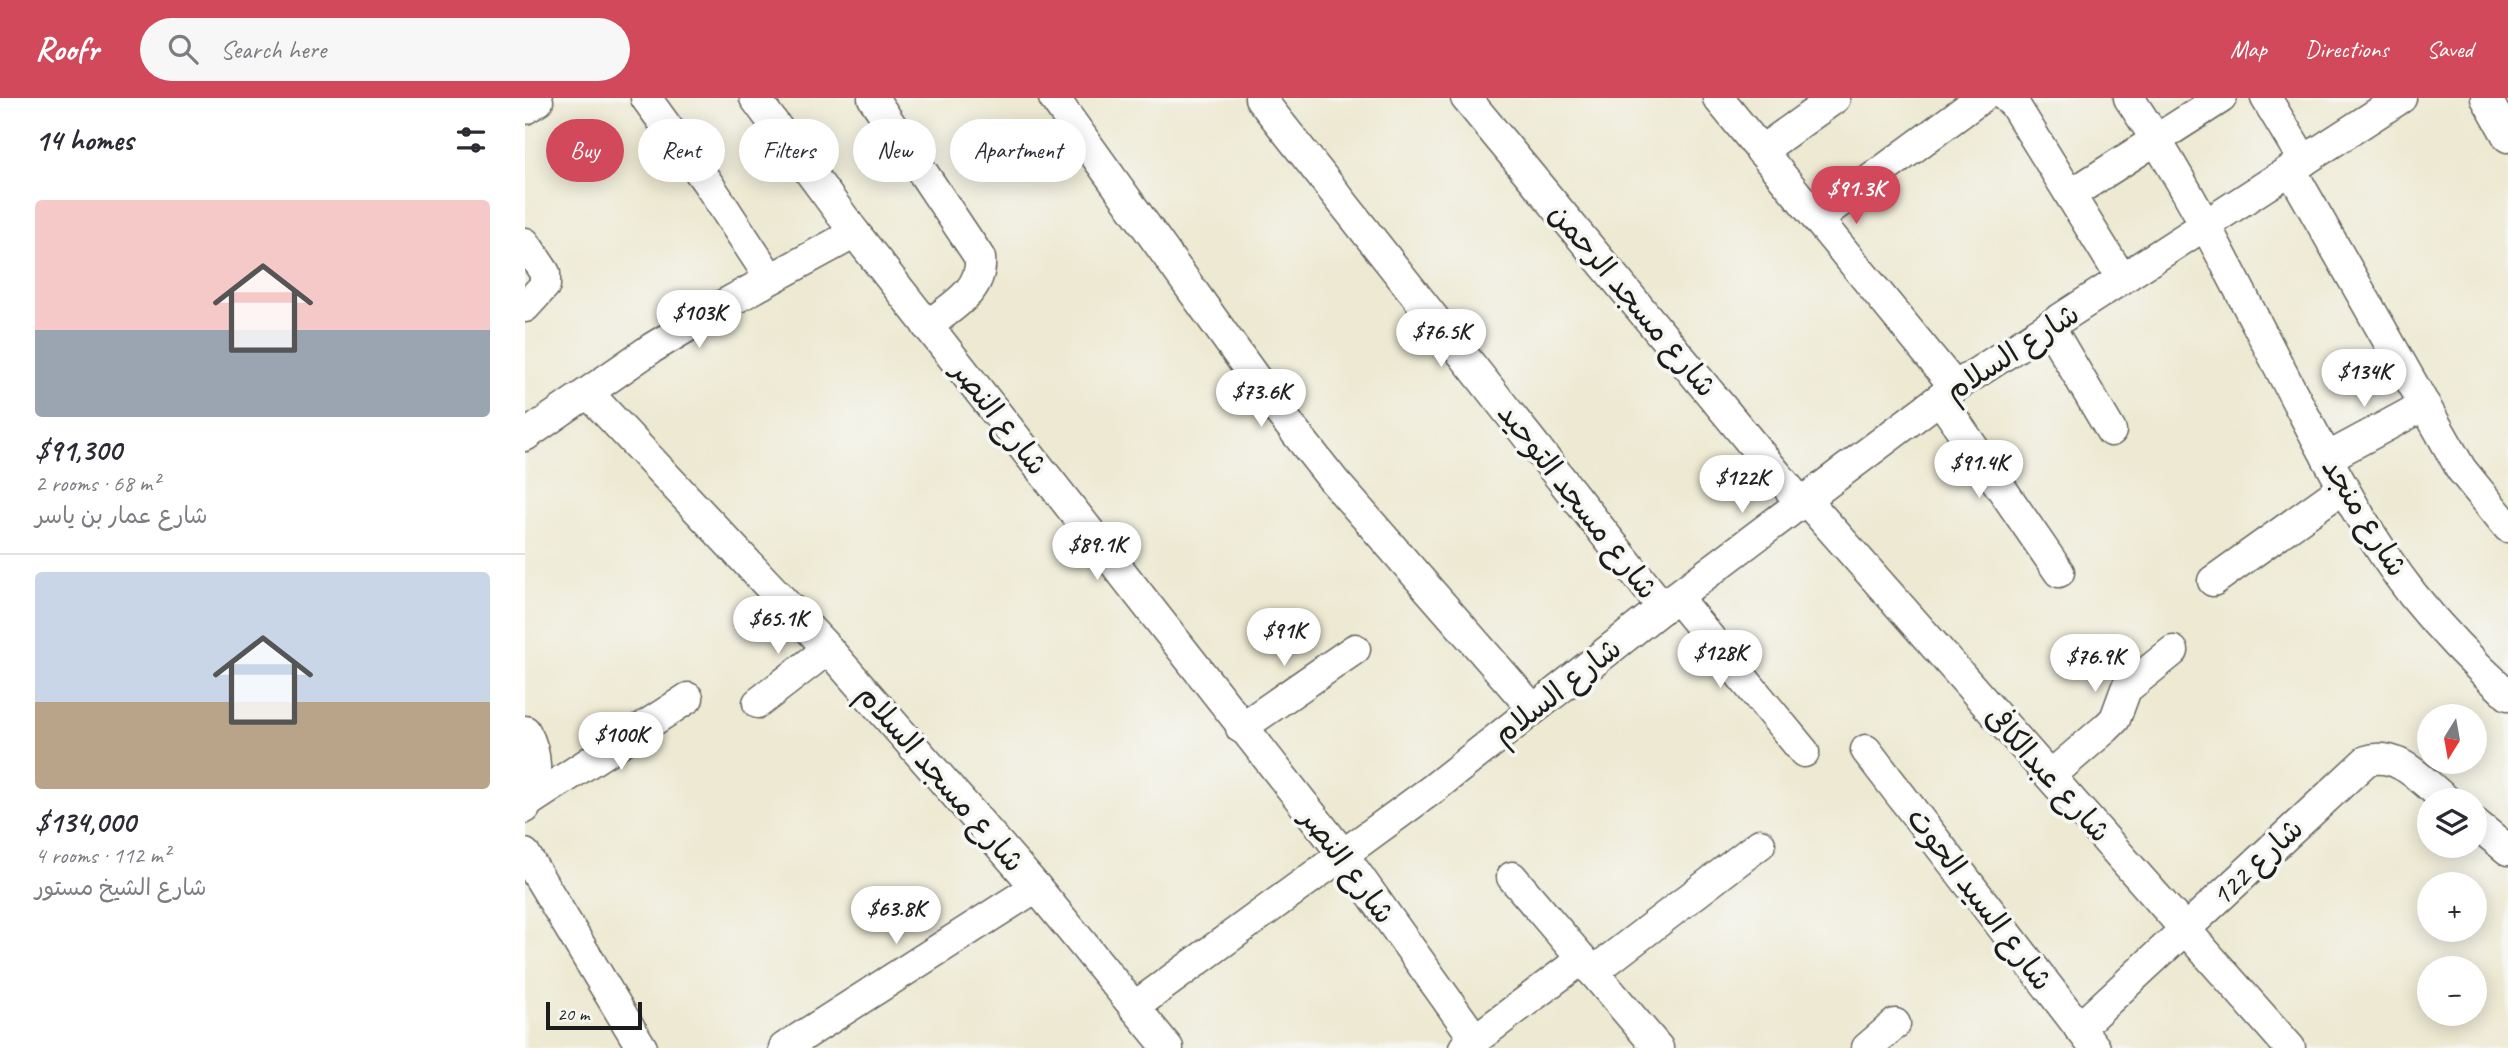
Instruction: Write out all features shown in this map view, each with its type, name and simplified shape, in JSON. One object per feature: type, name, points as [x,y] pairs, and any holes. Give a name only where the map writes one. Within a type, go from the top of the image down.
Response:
[{"type":"street","points":[[646,98],[707,182],[771,278]]},
{"type":"street","name":"شارع النصر","points":[[755,98],[927,326],[1342,853],[1469,1044]]},
{"type":"street","points":[[873,98],[980,258],[981,274],[974,288],[927,326]]},
{"type":"street","points":[[1053,98],[1334,481],[1533,709]]},
{"type":"street","name":"شارع مسجد التوحيد","points":[[1260,98],[1669,602],[1804,752]]},
{"type":"street","name":"شارع مسجد الرحمن","points":[[1466,98],[1802,501]]},
{"type":"street","points":[[1718,98],[1817,219],[1947,393],[2059,572]]},
{"type":"street","points":[[1761,150],[1835,98]]},
{"type":"street","points":[[1817,219],[1981,98]]},
{"type":"street","points":[[2007,98],[2014,104],[2122,279]]},
{"type":"street","name":"شارع منجد","points":[[2129,98],[2157,140],[2204,225],[2343,488],[2411,593],[2451,639],[2508,695]]},
{"type":"street","points":[[2070,195],[2221,98]]},
{"type":"street","points":[[2266,98],[2298,165],[2461,469],[2508,527]]},
{"type":"street","name":"شارع السلام","points":[[1135,1007],[1434,788],[1669,602],[1947,393],[2401,98]]},
{"type":"street","points":[[2486,98],[2508,136]]},
{"type":"street","points":[[525,436],[652,348],[771,278],[855,233]]},
{"type":"street","points":[[525,243],[545,273],[545,285],[539,295],[525,307]]},
{"type":"street","points":[[2049,326],[2111,431]]},
{"type":"street","name":"شارع مسجد السلام","points":[[589,394],[828,649],[1036,887],[1168,1048]]},
{"type":"street","points":[[2327,458],[2425,405]]},
{"type":"street","points":[[2213,581],[2343,488]]},
{"type":"street","name":"شارع عبدالكافى","points":[[1802,501],[2290,1048]]},
{"type":"street","points":[[758,703],[828,649]]},
{"type":"street","points":[[1241,727],[1355,649]]},
{"type":"street","points":[[2050,776],[2115,719],[2126,689],[2173,651]]},
{"type":"street","points":[[526,805],[688,698]]},
{"type":"street","points":[[525,731],[534,746],[536,765],[526,805]]},
{"type":"street","name":"شارع السيد الحوت","points":[[1866,750],[2087,1038]]},
{"type":"street","name":"شارع 122","points":[[2087,1038],[2185,929],[2366,761],[2379,757],[2393,759],[2430,788]]},
{"type":"street","points":[[2487,833],[2508,850]]},
{"type":"street","points":[[1469,1044],[1588,965],[1760,844]]},
{"type":"street","points":[[525,855],[642,1048]]},
{"type":"street","points":[[1512,877],[1658,1048]]},
{"type":"street","points":[[783,1048],[1036,887]]},
{"type":"street","points":[[1870,1047],[1895,1024]]}]
